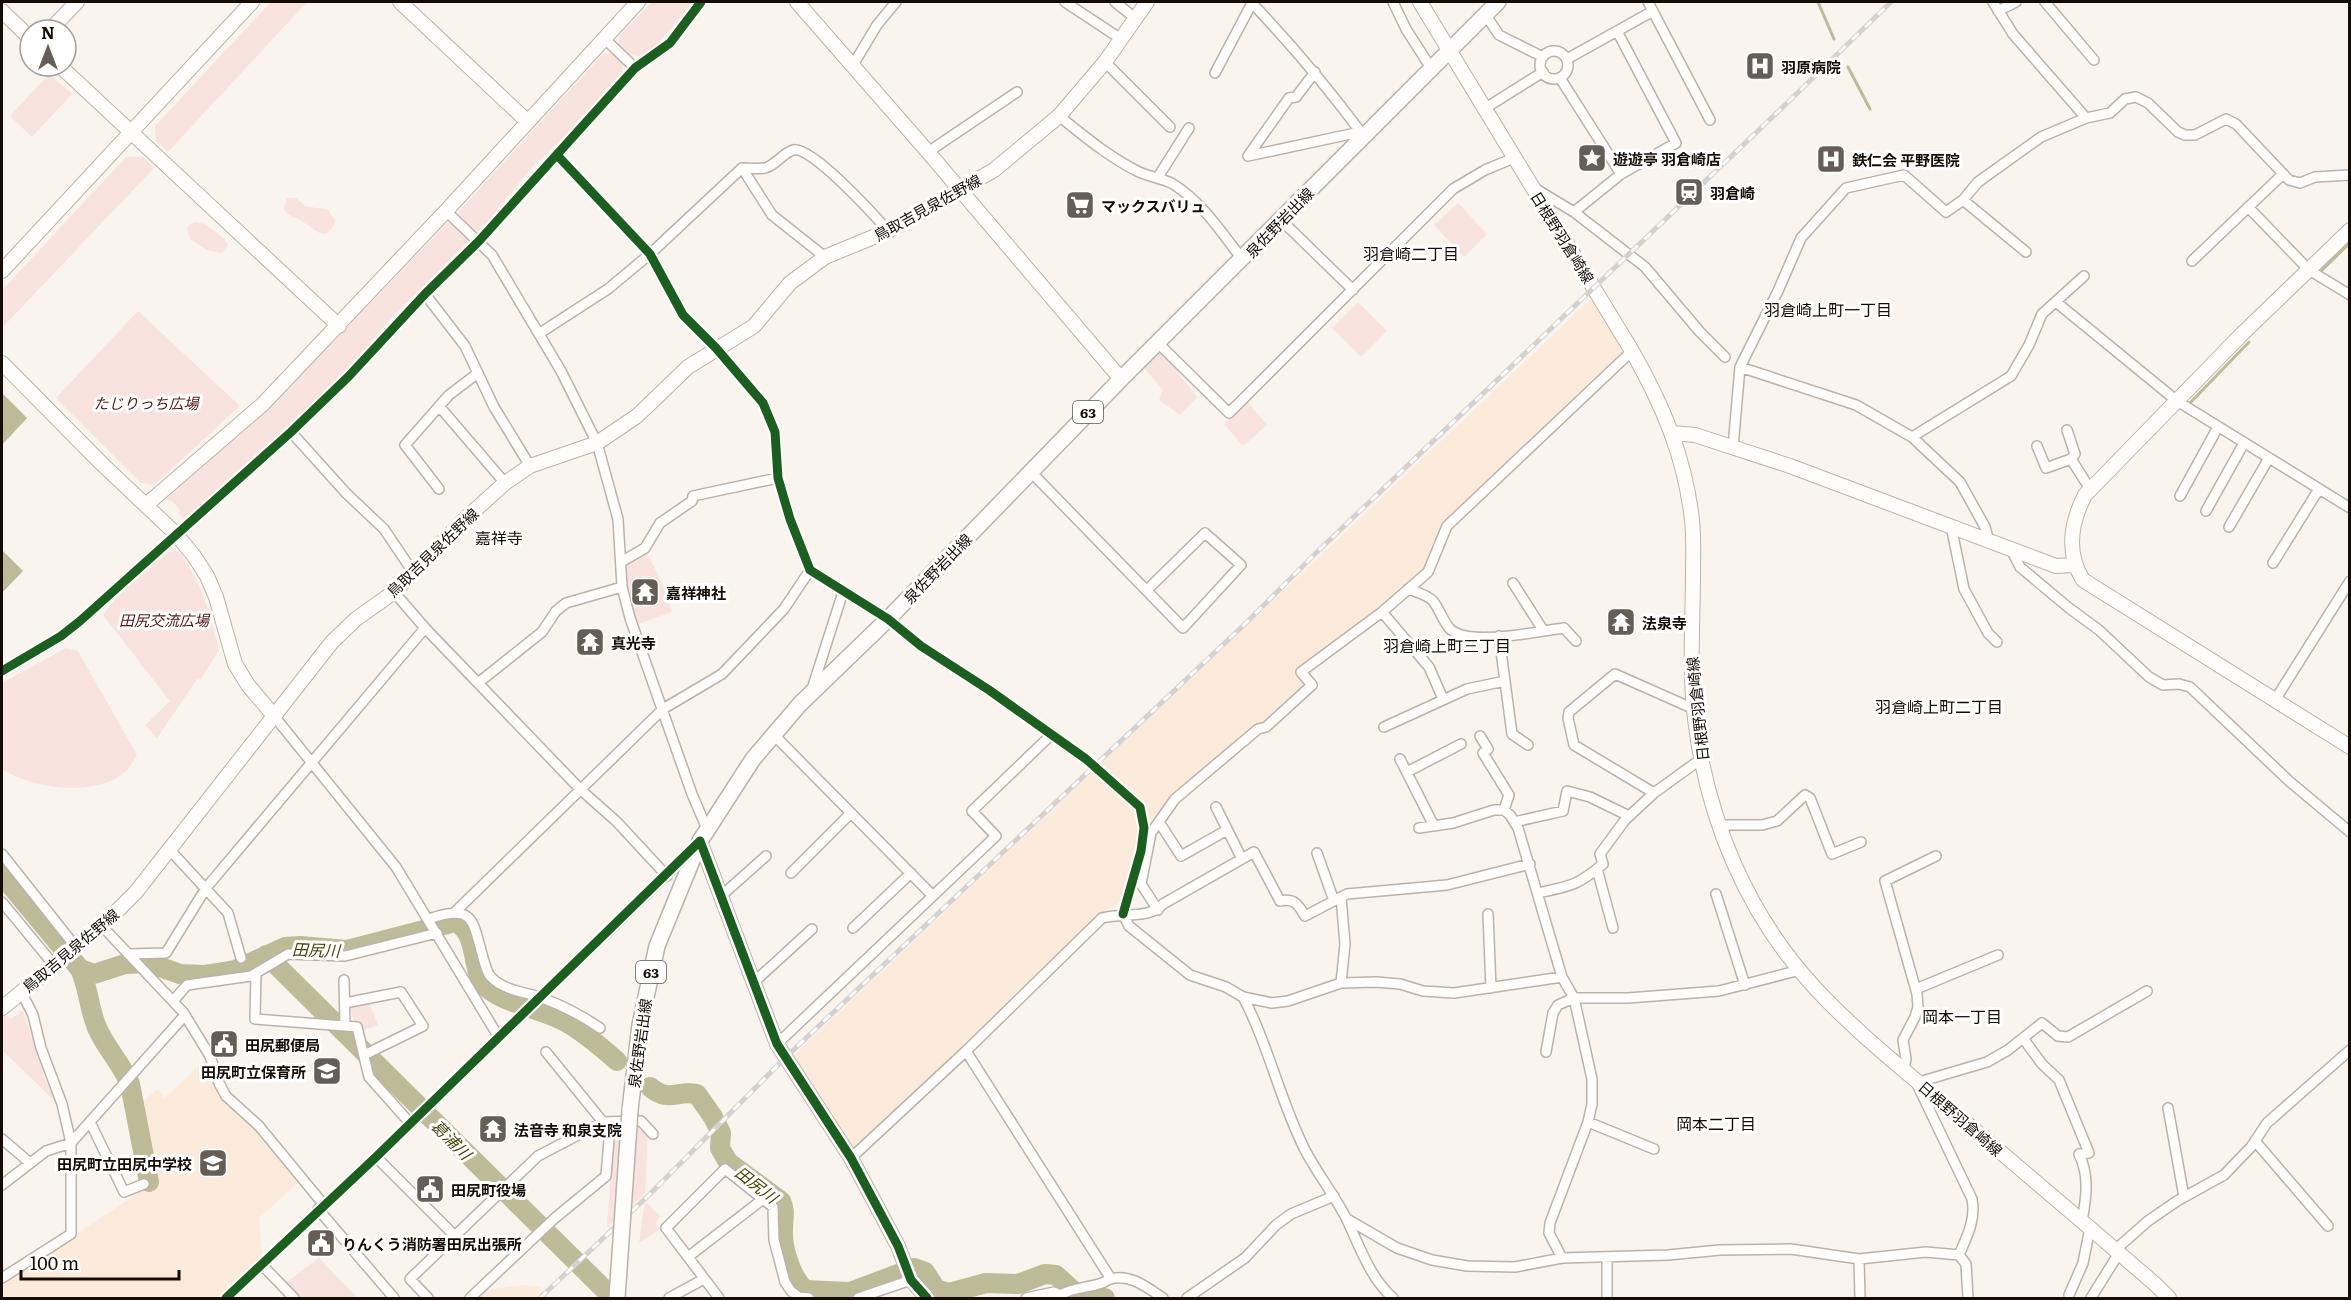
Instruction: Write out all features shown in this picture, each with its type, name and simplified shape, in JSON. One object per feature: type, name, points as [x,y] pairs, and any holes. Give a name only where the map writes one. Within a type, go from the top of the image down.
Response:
[{"type":"main road","name":"泉佐野岩出線","points":[[616,1299],[630,1110],[640,1025],[657,946],[703,835],[753,759],[810,694],[888,619],[1120,379],[1242,259],[1362,134],[1498,2]]},
{"type":"street","points":[[62,18],[77,2]]},
{"type":"street","points":[[2,271],[252,2]]},
{"type":"street","points":[[400,2],[527,121]]},
{"type":"street","points":[[146,505],[263,404],[339,326],[638,2]]},
{"type":"street","points":[[2,671],[61,636],[291,432],[349,376],[425,294],[480,241],[635,68],[670,43],[701,2]]},
{"type":"street","points":[[797,2],[928,152],[1120,379]]},
{"type":"street","points":[[853,65],[877,25],[896,2]]},
{"type":"street","points":[[1065,2],[1120,39]]},
{"type":"street","points":[[1115,2],[1135,18]]},
{"type":"street","name":"鳥取吉見泉佐野線","points":[[2,1008],[74,947],[102,927],[136,892],[332,642],[356,619],[394,592],[464,519],[505,483],[530,466],[597,443],[637,416],[688,367],[754,326],[790,282],[825,257],[888,231],[994,170],[1059,116],[1105,63],[1148,2]]},
{"type":"street","points":[[1215,73],[1252,2],[1314,72],[1362,134],[1248,156],[1289,98],[1296,97],[1314,72]]},
{"type":"street","points":[[1393,2],[1406,29],[1431,68]]},
{"type":"street","name":"日根野羽倉崎線","points":[[1420,2],[1632,351],[1648,379],[1672,432],[1681,457],[1693,522],[1690,660],[1701,759],[1718,825],[1728,852],[1754,904],[1800,970],[1848,1021],[2169,1299]]},
{"type":"street","points":[[1648,2],[1710,120]]},
{"type":"street","points":[[1993,2],[2025,49],[2086,118]]},
{"type":"street","points":[[1998,11],[2016,2]]},
{"type":"street","points":[[2045,2],[2094,60]]},
{"type":"street","points":[[2,11],[18,26]]},
{"type":"street","points":[[1567,59],[1653,11]]},
{"type":"street","points":[[1485,14],[1499,35],[1543,57]]},
{"type":"street","points":[[1574,212],[1621,174],[1676,143],[1617,31]]},
{"type":"street","points":[[604,38],[635,68]]},
{"type":"street","points":[[1543,57],[1556,51],[1567,59]]},
{"type":"street","points":[[1543,57],[1541,66],[1543,72],[1552,79],[1560,78],[1567,72],[1567,59]]},
{"type":"street","points":[[1105,63],[1170,127]]},
{"type":"street","points":[[1484,109],[1543,72]]},
{"type":"street","points":[[73,78],[339,326]]},
{"type":"street","points":[[1560,78],[1621,174]]},
{"type":"street","points":[[928,152],[1017,92]]},
{"type":"street","points":[[1732,447],[1740,367],[1778,291],[1801,238],[1846,188],[1905,175],[1946,212],[1963,200],[1978,182],[2041,137],[2086,118],[2110,112],[2125,99],[2136,97],[2148,103],[2178,132],[2185,135],[2195,135],[2226,119],[2236,124],[2289,180],[2300,183],[2315,177],[2349,175]]},
{"type":"street","points":[[1059,116],[1094,144],[1140,173],[1158,177],[1174,185],[1203,209],[1242,259]]},
{"type":"street","points":[[1158,177],[1189,128]]},
{"type":"street","points":[[540,333],[608,289],[650,254],[742,168],[766,168],[794,150],[802,150],[865,204],[888,231]]},
{"type":"street","points":[[557,154],[650,254],[678,308],[716,348],[763,404],[775,432],[778,478],[790,519],[810,570],[888,619],[921,646],[989,690],[1086,759]]},
{"type":"street","points":[[1157,342],[1229,413],[1453,189],[1485,170],[1514,158]]},
{"type":"street","points":[[742,168],[772,215],[825,257]]},
{"type":"street","points":[[2193,261],[2283,174]]},
{"type":"street","points":[[1531,186],[1574,212],[1645,267],[1700,332],[1725,357]]},
{"type":"street","points":[[1963,200],[2026,252]]},
{"type":"street","points":[[2248,207],[2308,270],[2349,295]]},
{"type":"street","points":[[446,211],[480,241],[492,255],[540,333],[597,443],[618,519],[622,587],[630,618],[692,794],[721,896],[753,983],[777,1044],[851,1158],[910,1277],[927,1299]]},
{"type":"street","points":[[1280,219],[1353,290]]},
{"type":"street","points":[[2349,230],[2090,489],[2079,507],[2075,520],[2072,550],[2074,565],[2083,580],[2349,747]]},
{"type":"street","points":[[1912,437],[2011,376],[2029,345],[2042,314],[2084,276]]},
{"type":"street","points":[[425,294],[465,346],[494,407],[530,466]]},
{"type":"street","points":[[2056,302],[2177,401],[2349,508]]},
{"type":"street","points":[[1158,910],[1141,884],[1151,833],[1175,799],[1258,729],[1266,727],[1312,685],[1301,672],[1382,612],[1428,572],[1447,526],[1632,351]]},
{"type":"street","points":[[2,363],[176,534],[207,576],[216,597],[236,664],[248,685],[313,762],[396,867],[498,1036]]},
{"type":"street","points":[[1740,367],[1856,405],[1912,437],[1960,482],[1989,540]]},
{"type":"street","points":[[439,489],[405,445],[449,394],[478,373]]},
{"type":"street","points":[[439,406],[505,483]]},
{"type":"street","points":[[2180,496],[2218,427]]},
{"type":"street","points":[[2037,446],[2046,468],[2071,459],[2075,454],[2067,430]]},
{"type":"street","points":[[291,432],[346,493],[384,529],[413,572]]},
{"type":"street","points":[[1672,432],[1695,435],[1732,447],[2056,566],[2074,565]]},
{"type":"street","points":[[2206,511],[2244,443]]},
{"type":"street","points":[[2229,527],[2269,458]]},
{"type":"street","points":[[2071,459],[2090,489]]},
{"type":"street","points":[[1030,471],[1183,628],[1241,565],[1205,533],[1147,590]]},
{"type":"street","points":[[621,562],[645,548],[660,523],[692,501],[693,496],[778,478]]},
{"type":"street","points":[[2273,562],[2319,489]]},
{"type":"street","points":[[1951,526],[1964,589],[1988,633],[1997,642]]},
{"type":"street","points":[[2011,549],[2020,567],[2099,630],[2149,677],[2163,685],[2179,684],[2190,687],[2289,781],[2349,832]]},
{"type":"street","points":[[429,919],[455,912],[663,709],[722,674],[784,609],[810,570]]},
{"type":"street","points":[[2275,700],[2349,581]]},
{"type":"street","points":[[1513,583],[1543,630]]},
{"type":"street","points":[[478,683],[542,632],[556,611],[566,603],[622,587]]},
{"type":"street","points":[[1408,589],[1432,599],[1449,627],[1458,634],[1469,637],[1499,636],[1530,634],[1564,628],[1576,641]]},
{"type":"street","points":[[394,592],[425,628],[581,790],[617,822],[667,876]]},
{"type":"street","points":[[810,694],[843,592]]},
{"type":"street","points":[[1382,612],[1429,667],[1443,699]]},
{"type":"street","points":[[128,954],[165,952],[206,888],[425,628]]},
{"type":"street","points":[[1499,636],[1512,734],[1528,745]]},
{"type":"street","points":[[1654,793],[1574,746],[1568,718],[1569,712],[1615,674],[1694,709]]},
{"type":"street","points":[[1384,727],[1467,689],[1505,681]]},
{"type":"street","points":[[777,1044],[996,836],[972,812],[1052,734]]},
{"type":"street","points":[[774,735],[932,895]]},
{"type":"street","points":[[1480,736],[1488,749],[1483,753],[1509,795],[1504,810]]},
{"type":"street","points":[[1407,772],[1461,744]]},
{"type":"street","points":[[1400,759],[1434,826]]},
{"type":"street","points":[[1538,893],[1576,884],[1597,869],[1603,864],[1600,854],[1629,816],[1654,793],[1701,759]]},
{"type":"street","points":[[1514,822],[1563,811],[1567,791],[1590,797],[1629,816]]},
{"type":"street","points":[[1718,825],[1762,825],[1777,821],[1805,795],[1810,798],[1832,854],[1861,842]]},
{"type":"street","points":[[1216,807],[1242,859]]},
{"type":"street","points":[[1419,828],[1453,823],[1494,810],[1504,810]]},
{"type":"street","points":[[1504,810],[1514,822],[1530,864],[1562,977],[1574,998],[1592,1079],[1592,1104],[1588,1122],[1550,1223],[1549,1233],[1562,1258]]},
{"type":"street","points":[[791,873],[851,813]]},
{"type":"street","points":[[1159,822],[1181,856],[1227,830]]},
{"type":"street","points":[[230,1297],[261,1264],[376,1157],[498,1036],[667,876],[703,835]]},
{"type":"street","points":[[170,850],[228,913],[241,958]]},
{"type":"street","points":[[1141,850],[1123,914],[1129,926],[1190,975],[1226,987],[1243,997],[1272,1003],[1341,983],[1376,982],[1400,984],[1423,991],[1454,993],[1562,977]]},
{"type":"street","points":[[851,1158],[966,1051],[1102,918],[1158,910],[1163,904],[1254,852],[1280,901],[1289,899],[1297,902],[1305,916],[1347,894],[1448,885],[1530,864]]},
{"type":"street","points":[[1317,853],[1337,899],[1345,944],[1341,983]]},
{"type":"street","points":[[2,854],[74,947]]},
{"type":"street","points":[[721,896],[766,856]]},
{"type":"street","points":[[1936,856],[1885,881],[1916,989],[1918,1007],[1903,1040],[1906,1059],[1972,1199],[1974,1210],[1972,1226],[1959,1255]]},
{"type":"street","points":[[1597,869],[1613,928]]},
{"type":"street","points":[[853,928],[910,873]]},
{"type":"street","points":[[1716,894],[1745,985]]},
{"type":"street","points":[[2,902],[58,962]]},
{"type":"street","points":[[455,912],[468,916],[473,924],[491,977],[507,988],[540,997],[577,1012],[600,1028]]},
{"type":"street","points":[[1488,914],[1491,988]]},
{"type":"street","points":[[102,927],[185,1015],[210,1056],[226,1096],[259,1126],[394,1299]]},
{"type":"street","points":[[753,983],[812,929]]},
{"type":"street","points":[[173,1001],[187,985],[256,974],[288,954],[345,956],[437,933]]},
{"type":"street","points":[[1916,989],[1998,955]]},
{"type":"street","points":[[1546,1052],[1553,1013],[1558,1005],[1574,998],[1628,998],[1719,991],[1800,970]]},
{"type":"street","points":[[256,974],[255,1019],[357,1027],[369,1077],[410,1123]]},
{"type":"street","points":[[344,980],[345,1026]]},
{"type":"street","points":[[2,1278],[71,1234],[71,1143],[62,1104],[41,1048],[33,1015],[21,991]]},
{"type":"street","points":[[1913,1077],[1987,1062],[2008,1050],[2042,1023],[2058,1036],[2068,1037],[2147,991]]},
{"type":"street","points":[[345,1003],[401,992],[423,1026],[364,1055]]},
{"type":"street","points":[[1243,997],[1253,1015],[1280,1090],[1305,1149],[1347,1219],[1362,1256],[1387,1293],[1394,1299]]},
{"type":"street","points":[[2,1185],[46,1151],[71,1143],[185,1015]]},
{"type":"street","points":[[2023,1038],[2042,1064],[2059,1080],[2089,1153],[2079,1154],[2085,1166],[2086,1176],[2086,1225],[2083,1263],[2069,1295]]},
{"type":"street","points":[[2091,1299],[2117,1252],[2148,1221],[2184,1197],[2224,1175],[2255,1142],[2267,1123],[2287,1103],[2342,1059],[2349,1050]]},
{"type":"street","points":[[966,1051],[1110,1279]]},
{"type":"street","points":[[470,1299],[555,1218],[606,1176],[610,1127],[603,1122],[546,1052]]},
{"type":"street","points":[[2168,1108],[2184,1197]]},
{"type":"street","points":[[428,1299],[410,1279],[538,1156],[603,1122],[641,1121],[653,1134]]},
{"type":"street","points":[[90,1122],[124,1192],[144,1184]]},
{"type":"street","points":[[1588,1122],[1654,1149]]},
{"type":"street","points":[[2,1139],[30,1163]]},
{"type":"street","points":[[2255,1142],[2328,1226]]},
{"type":"street","points":[[376,1157],[455,1236]]},
{"type":"street","points":[[719,1299],[666,1228],[725,1169],[773,1207],[774,1240],[785,1282],[791,1292],[809,1299]]},
{"type":"street","points":[[1187,1299],[1245,1258],[1276,1225],[1291,1214],[1334,1196]]},
{"type":"street","points":[[688,1257],[763,1199]]},
{"type":"street","points":[[1347,1219],[1397,1248],[1432,1260],[1467,1266],[1506,1267],[1562,1258],[1668,1255],[1720,1250],[1791,1250],[1859,1259],[1926,1252],[1959,1255],[1966,1264],[1968,1299]]},
{"type":"street","points":[[1607,1257],[1607,1299]]},
{"type":"street","points":[[1859,1259],[1860,1299]]},
{"type":"street","points":[[261,1264],[294,1299]]},
{"type":"street","points":[[858,1299],[910,1277]]},
{"type":"street","points":[[1026,1299],[1054,1292],[1060,1295],[1110,1279],[1127,1278],[1143,1285],[1163,1299]]},
{"type":"street","points":[[669,1299],[704,1279]]},
{"type":"shaded area","points":[[1593,297],[1624,349],[1624,354],[1445,524],[1426,568],[1394,599],[1294,671],[1305,686],[1173,797],[1138,846],[1124,900],[1099,915],[858,1146],[852,1146],[794,1055]]},
{"type":"shaded area","points":[[2,393],[27,418],[2,445]]},
{"type":"shaded area","points":[[2,550],[23,571],[2,593]]},
{"type":"shaded area","points":[[206,1059],[225,1102],[256,1129],[298,1183],[259,1218],[262,1256],[219,1298],[2,1298],[2,1283],[152,1184],[138,1106],[157,1089],[165,1098]]},
{"type":"shaded area","points":[[523,1285],[539,1287],[549,1296],[547,1298],[477,1298],[486,1290]]},
{"type":"green space","points":[[271,2],[307,2],[168,152],[156,141],[155,126]]},
{"type":"green space","points":[[652,2],[693,2],[651,52],[642,56],[634,55],[619,45],[619,36]]},
{"type":"green space","points":[[612,53],[623,64],[622,72],[568,133],[533,166],[480,231],[475,231],[459,215],[459,211],[603,54]]},
{"type":"green space","points":[[45,78],[54,78],[72,94],[32,137],[10,116]]},
{"type":"green space","points":[[126,157],[143,157],[154,168],[2,328],[2,290]]},
{"type":"green space","points":[[287,198],[296,198],[305,206],[328,210],[335,220],[332,228],[325,234],[321,233],[290,215],[284,209]]},
{"type":"green space","points":[[1458,203],[1487,234],[1464,257],[1434,225]]},
{"type":"green space","points":[[195,222],[209,227],[223,238],[228,245],[222,253],[207,250],[190,239],[187,228]]},
{"type":"green space","points":[[447,223],[452,223],[469,238],[469,243],[388,321],[373,342],[311,407],[184,519],[172,501],[165,499],[275,402]]},
{"type":"green space","points":[[1358,302],[1387,331],[1361,357],[1332,328]]},
{"type":"green space","name":"たじりっち広場","points":[[138,311],[240,406],[154,485],[141,483],[56,398]]},
{"type":"green space","points":[[1157,345],[1197,397],[1180,415],[1159,400],[1163,390],[1140,363]]},
{"type":"green space","points":[[1247,401],[1267,425],[1243,446],[1224,424]]},
{"type":"green space","name":"田尻交流広場","points":[[178,551],[199,586],[219,650],[157,738],[145,725],[170,701],[103,615],[117,597],[168,552]]},
{"type":"green space","points":[[646,551],[663,585],[672,612],[635,625],[630,609],[623,564]]},
{"type":"green space","points":[[66,648],[78,651],[137,755],[126,771],[99,785],[82,788],[47,786],[30,782],[2,769],[2,683]]},
{"type":"green space","points":[[369,1002],[378,1025],[364,1030],[361,1022],[354,1023],[351,1008]]},
{"type":"green space","points":[[18,1011],[23,1011],[44,1072],[43,1075],[58,1104],[2,1050],[2,1016],[7,1014],[9,1019],[19,1014]]},
{"type":"green space","points":[[622,1121],[640,1122],[648,1132],[645,1194],[607,1227],[614,1129]]},
{"type":"green space","points":[[645,1201],[660,1217],[655,1223],[660,1229],[639,1243]]},
{"type":"green space","points":[[319,1258],[358,1298],[297,1298],[284,1284]]},
{"type":"waterway","points":[[1818,2],[1834,39]]},
{"type":"waterway","points":[[1848,67],[1870,109]]},
{"type":"waterway","points":[[2322,270],[2350,243]]},
{"type":"waterway","points":[[2190,403],[2249,342]]},
{"type":"waterway","name":"田尻川","points":[[2,875],[80,969],[94,974],[125,964],[149,963],[180,974],[204,975],[235,970],[285,947],[347,950],[455,922],[468,934],[477,970],[485,986],[512,1002],[569,1024],[617,1061]]},
{"type":"waterway","name":"葛浦川","points":[[266,955],[613,1298]]},
{"type":"waterway","points":[[80,969],[96,1025],[130,1084],[149,1182]]},
{"type":"waterway","name":"田尻川","points":[[650,1087],[668,1095],[697,1094],[721,1133],[720,1148],[728,1162],[781,1201],[784,1212],[783,1237],[786,1253],[796,1278],[805,1290],[850,1292],[914,1268],[925,1272],[936,1289],[949,1293],[986,1283],[1018,1284],[1045,1274],[1056,1275],[1080,1297],[1105,1298]]},
{"type":"tunnel","points":[[1086,759],[1140,807],[1144,828],[1141,851]]},
{"type":"railway","points":[[540,1298],[651,1193],[785,1058],[1247,622],[1315,554],[1891,2]]},
{"type":"cycle path","points":[[2,671],[61,636],[80,621],[291,432],[349,376],[425,294],[479,241],[635,68],[670,43],[701,2]]},
{"type":"cycle path","points":[[557,155],[650,254],[683,315],[716,348],[763,403],[775,432],[778,478],[790,519],[810,570],[888,619],[921,646],[989,690],[1086,759],[1140,807],[1144,828],[1141,851],[1123,914]]},
{"type":"cycle path","points":[[226,1298],[376,1157],[700,841],[777,1044],[851,1158],[898,1246],[911,1280],[927,1298]]},
{"type":"place","name":"羽原病院","points":[[1760,66]]},
{"type":"place","name":"遊遊亭 羽倉崎店","points":[[1592,158]]},
{"type":"place","name":"鉄仁会 平野医院","points":[[1831,159]]},
{"type":"place","name":"羽倉崎","points":[[1689,192]]},
{"type":"place","name":"マックスバリュ","points":[[1080,205]]},
{"type":"place","name":"嘉祥神社","points":[[645,592]]},
{"type":"place","name":"法泉寺","points":[[1621,622]]},
{"type":"place","name":"真光寺","points":[[590,642]]},
{"type":"place","name":"田尻郵便局","points":[[224,1044]]},
{"type":"place","name":"田尻町立保育所","points":[[327,1071]]},
{"type":"place","name":"法音寺 和泉支院","points":[[493,1129]]},
{"type":"place","name":"田尻町立田尻中学校","points":[[213,1163]]},
{"type":"place","name":"田尻町役場","points":[[430,1189]]},
{"type":"place","name":"りんくう消防署田尻出張所","points":[[321,1243]]},
{"type":"district","name":"羽倉崎二丁目","points":[[1411,253]]},
{"type":"district","name":"羽倉崎上町一丁目","points":[[1828,309]]},
{"type":"district","name":"嘉祥寺","points":[[499,537]]},
{"type":"district","name":"羽倉崎上町三丁目","points":[[1447,645]]},
{"type":"district","name":"羽倉崎上町二丁目","points":[[1939,706]]},
{"type":"district","name":"岡本一丁目","points":[[1962,1016]]},
{"type":"district","name":"岡本二丁目","points":[[1716,1123]]}]
